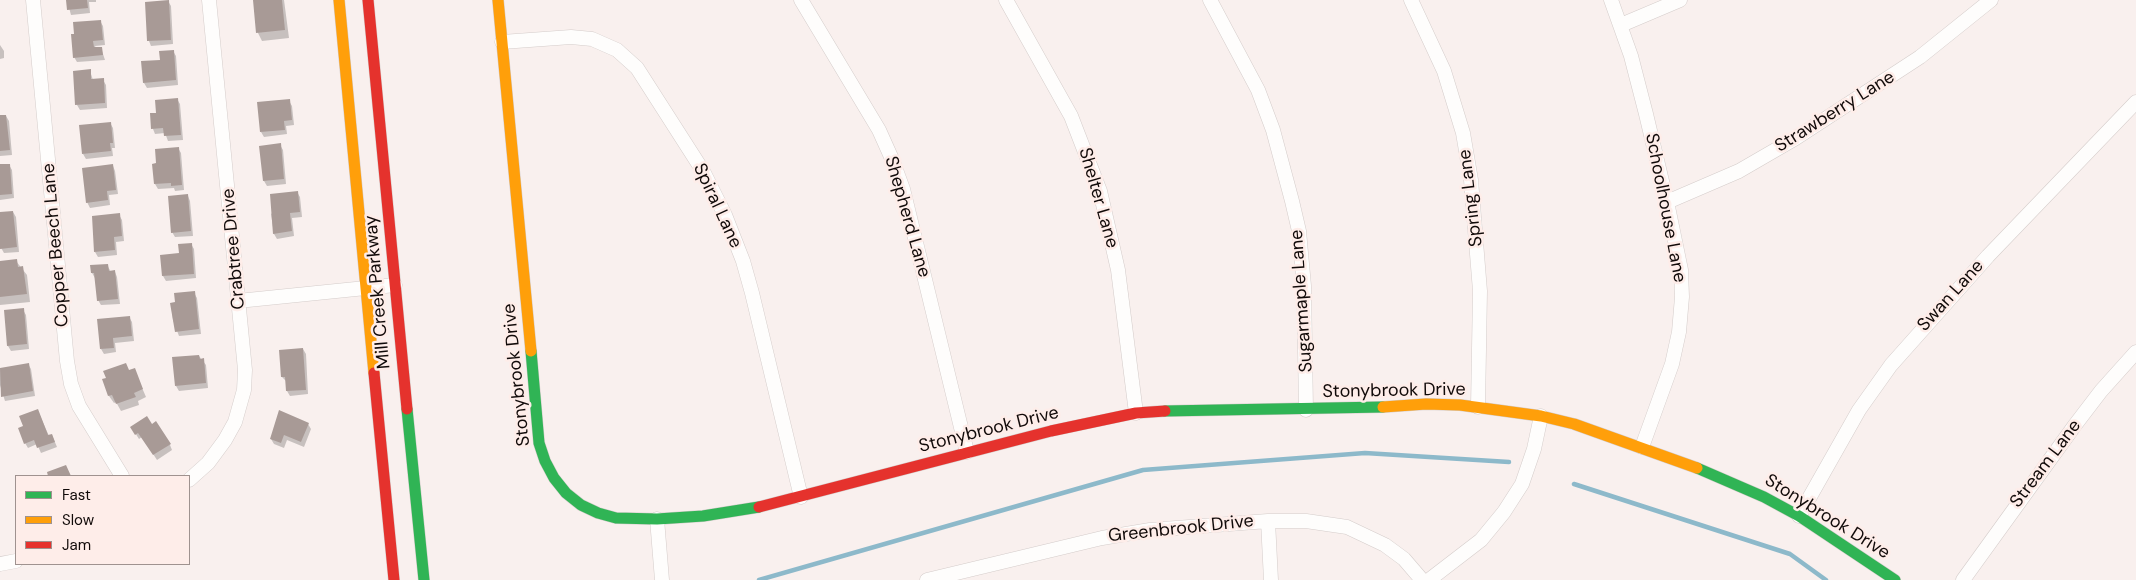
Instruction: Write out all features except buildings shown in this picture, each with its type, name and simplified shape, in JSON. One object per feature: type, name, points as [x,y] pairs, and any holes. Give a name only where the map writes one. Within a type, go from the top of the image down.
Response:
[{"type":"street","name":"Copper Beech Lane","points":[[33,0],[67,361],[71,384],[79,406],[121,475]]},
{"type":"street","name":"Crabtree Drive","points":[[190,479],[208,463],[225,440],[241,405],[245,370],[210,0]]},
{"type":"street","name":"Mill Creek Parkway","points":[[339,0],[394,580]]},
{"type":"street","name":"Mill Creek Parkway","points":[[368,0],[424,580]]},
{"type":"street","name":"Stonybrook Drive","points":[[498,0],[538,433],[545,461],[554,478],[566,493],[581,505],[598,513],[616,518],[657,519],[704,516],[748,510],[967,452],[1051,431],[1136,413],[1306,410],[1426,404],[1478,406],[1541,416],[1574,424],[1724,478],[1799,516],[1895,580]]},
{"type":"street","name":"Shepherd Lane","points":[[801,0],[855,88],[879,130],[892,159],[905,198],[967,452]]},
{"type":"street","name":"Shelter Lane","points":[[1006,0],[1071,116],[1100,191],[1118,270],[1136,413]]},
{"type":"street","name":"Sugarmaple Lane","points":[[1210,0],[1258,90],[1273,130],[1292,201],[1298,231],[1304,286],[1306,410]]},
{"type":"street","name":"Spring Lane","points":[[1412,0],[1444,71],[1458,112],[1469,170],[1476,230],[1480,291],[1478,406]]},
{"type":"street","name":"Schoolhouse Lane","points":[[1611,0],[1621,25],[1646,114],[1681,270],[1680,332],[1672,364],[1642,447]]},
{"type":"street","points":[[1621,25],[1680,0]]},
{"type":"street","name":"Strawberry Lane","points":[[1667,202],[1739,171],[1796,138],[1920,57],[1991,0]]},
{"type":"street","name":"Spiral Lane","points":[[502,42],[571,37],[592,39],[617,50],[637,68],[703,171],[732,233],[752,293],[801,496]]},
{"type":"street","name":"Swan Lane","points":[[1799,516],[1859,410],[1891,365],[1988,256],[2136,102]]},
{"type":"street","points":[[238,301],[395,285]]},
{"type":"street","name":"Stream Lane","points":[[1963,580],[2074,425],[2136,352]]},
{"type":"street","points":[[1429,580],[1481,540],[1504,512],[1522,484],[1534,449],[1541,416]]},
{"type":"street","points":[[657,519],[662,580]]},
{"type":"street","points":[[1268,521],[1271,580]]},
{"type":"street","name":"Greenbrook Drive","points":[[927,580],[1102,538],[1150,530],[1268,521],[1306,521],[1347,527],[1385,545],[1404,559],[1422,580]]},
{"type":"street","points":[[0,564],[15,561]]},
{"type":"waterway","points":[[759,580],[1143,470],[1365,453],[1509,462]]},
{"type":"waterway","points":[[1574,484],[1790,554],[1826,580]]},
{"type":"traffic: fast","points":[[531,351],[539,443],[545,461],[554,478],[566,493],[581,505],[598,513],[616,518],[657,519],[703,516],[759,507]]},
{"type":"traffic: fast","points":[[1165,411],[1383,407]]},
{"type":"traffic: fast","points":[[407,409],[424,580]]},
{"type":"traffic: fast","points":[[1697,468],[1764,497],[1799,516],[1895,580]]},
{"type":"traffic: slow","points":[[339,0],[374,373]]},
{"type":"traffic: slow","points":[[498,0],[531,351]]},
{"type":"traffic: slow","points":[[1383,407],[1426,404],[1460,405],[1541,416],[1574,424],[1697,468]]},
{"type":"traffic: jam","points":[[368,0],[407,409]]},
{"type":"traffic: jam","points":[[374,373],[394,580]]},
{"type":"traffic: jam","points":[[759,507],[1051,431],[1136,413],[1165,411]]}]
